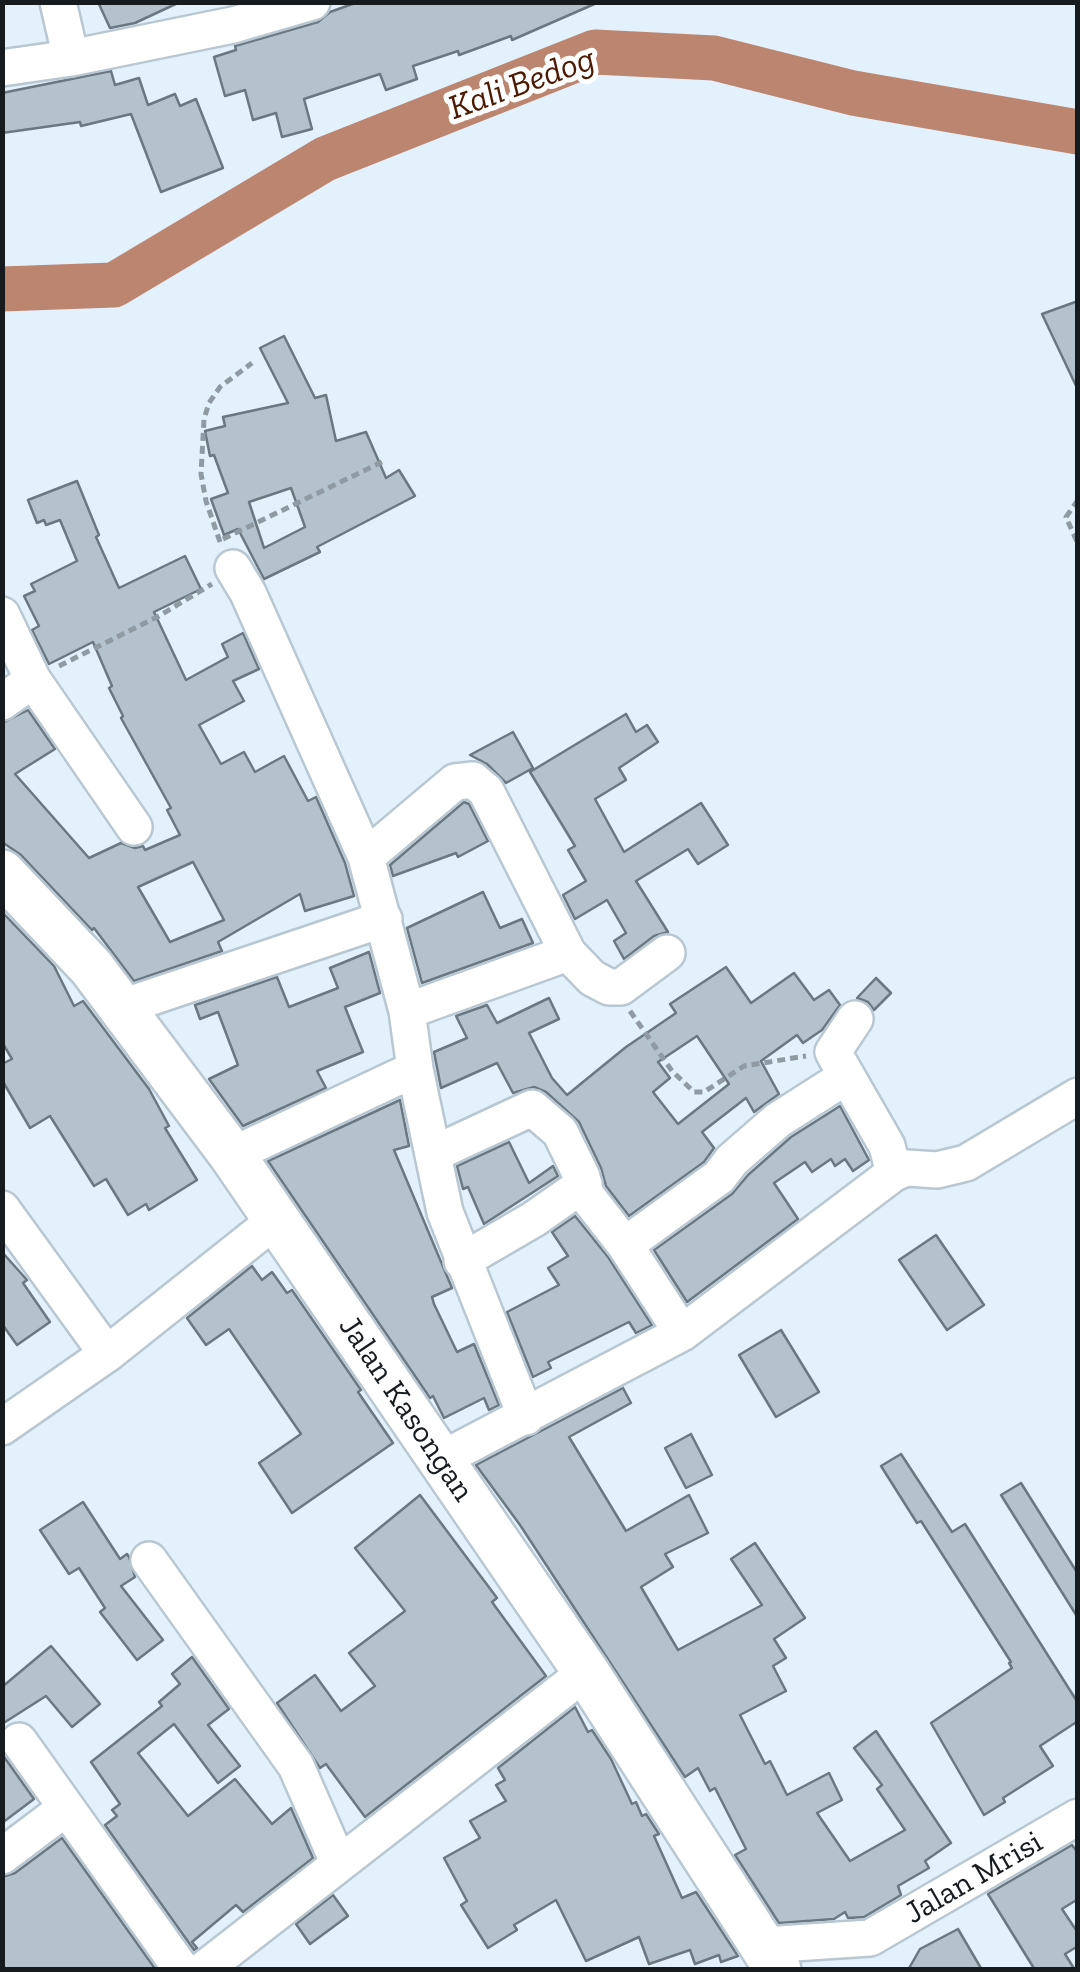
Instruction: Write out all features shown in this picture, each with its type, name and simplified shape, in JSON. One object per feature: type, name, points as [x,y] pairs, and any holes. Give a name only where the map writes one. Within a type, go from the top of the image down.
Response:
[{"type":"main road","name":"Jalan Kasongan","points":[[2,872],[122,1006],[277,1219],[586,1672],[767,1963]]},
{"type":"street","points":[[58,2],[71,58]]},
{"type":"street","points":[[2,68],[233,25],[312,2]]},
{"type":"street","points":[[226,554],[366,857],[407,1012],[445,1212],[526,1418]]},
{"type":"street","points":[[2,615],[33,680],[134,826]]},
{"type":"street","points":[[2,702],[33,680]]},
{"type":"street","points":[[366,857],[455,782],[468,778],[486,791],[568,953],[592,978],[614,988],[626,986],[667,953]]},
{"type":"street","points":[[122,1006],[384,919]]},
{"type":"street","points":[[407,1012],[568,953]]},
{"type":"street","points":[[625,1244],[719,1176],[840,1064],[855,1019]]},
{"type":"street","points":[[840,1064],[887,1146],[894,1173]]},
{"type":"street","points":[[232,1155],[415,1069]]},
{"type":"street","points":[[440,1460],[682,1333],[894,1173],[907,1168],[937,1170],[966,1162],[1078,1096]]},
{"type":"street","points":[[433,1154],[532,1108],[560,1132],[586,1195],[625,1244],[682,1333]]},
{"type":"street","points":[[462,1261],[534,1220],[584,1184]]},
{"type":"street","points":[[2,1209],[107,1354]]},
{"type":"street","points":[[2,1427],[107,1354],[277,1219]]},
{"type":"street","points":[[149,1560],[296,1766],[338,1862]]},
{"type":"street","points":[[203,1970],[586,1672]]},
{"type":"street","points":[[20,1741],[182,1970]]},
{"type":"street","points":[[2,1856],[66,1808]]},
{"type":"street","name":"Jalan Mrisi","points":[[865,1954],[1078,1818]]},
{"type":"street","points":[[767,1963],[865,1954]]},
{"type":"path","points":[[226,554],[206,501],[201,474],[204,419],[220,387],[252,364]]},
{"type":"path","points":[[33,680],[159,616],[226,554],[382,462]]},
{"type":"path","points":[[1078,500],[1066,516],[1078,544]]},
{"type":"path","points":[[614,988],[672,1071],[694,1092],[704,1092],[744,1066],[840,1064]]},
{"type":"building","points":[[98,2],[180,2],[135,23],[110,28]]},
{"type":"building","points":[[358,2],[599,2],[512,40],[511,36],[413,66],[417,79],[386,90],[380,74],[304,99],[312,129],[282,137],[276,113],[253,120],[245,90],[225,96],[214,57],[236,50],[235,46],[318,22],[330,12]]},
{"type":"building","points":[[111,71],[115,85],[139,78],[148,105],[175,94],[180,106],[196,99],[223,168],[161,192],[131,114],[81,126],[80,122],[2,133],[2,93]]},
{"type":"building","points":[[1078,301],[1078,390],[1042,314]]},
{"type":"building","points":[[284,336],[315,398],[326,395],[336,441],[366,432],[386,478],[399,470],[415,496],[317,547],[320,552],[264,579],[238,529],[224,535],[211,499],[228,493],[214,455],[210,456],[205,431],[225,426],[223,417],[288,403],[260,348]],"holes":[[[291,488],[305,527],[264,548],[249,502]]]},
{"type":"building","points":[[77,481],[119,588],[185,556],[201,589],[154,612],[186,680],[228,657],[222,644],[243,633],[259,669],[233,681],[244,701],[199,725],[221,764],[244,752],[255,772],[284,756],[308,801],[316,797],[345,863],[354,896],[305,911],[300,894],[218,942],[222,951],[134,981],[94,928],[21,855],[2,842],[2,723],[28,710],[55,749],[15,774],[89,858],[121,843],[135,848],[143,846],[145,850],[180,835],[167,810],[171,808],[121,718],[93,642],[49,664],[32,630],[39,626],[24,596],[35,591],[31,584],[77,561],[60,520],[46,525],[44,520],[37,523],[28,500]],"holes":[[[193,862],[224,920],[170,942],[138,887]]]},
{"type":"building","points":[[626,714],[636,732],[647,725],[658,742],[619,768],[626,780],[595,799],[624,852],[701,803],[728,845],[698,864],[688,849],[636,881],[668,932],[654,936],[624,959],[614,941],[626,933],[607,900],[575,919],[563,895],[586,881],[568,850],[575,846],[530,772]]},
{"type":"building","points":[[513,732],[533,768],[506,783],[487,764],[470,755]]},
{"type":"building","points":[[464,802],[469,804],[488,841],[458,857],[456,853],[393,876],[390,865]]},
{"type":"building","points":[[483,892],[500,928],[522,919],[533,943],[422,983],[407,928]]},
{"type":"building","points":[[2,912],[54,966],[74,1006],[83,1001],[149,1089],[169,1126],[165,1128],[197,1180],[149,1210],[146,1204],[128,1215],[106,1179],[94,1186],[50,1116],[30,1128],[2,1080],[2,1064],[12,1059],[2,1042]]},
{"type":"building","points":[[369,952],[380,993],[345,1007],[363,1052],[317,1071],[326,1088],[243,1126],[209,1079],[238,1065],[218,1012],[200,1019],[195,1005],[277,977],[289,1007],[338,988],[330,968]]},
{"type":"building","points":[[726,967],[751,1003],[794,973],[814,1000],[829,990],[840,1005],[822,1030],[803,1043],[797,1035],[761,1061],[779,1094],[754,1112],[746,1098],[702,1132],[714,1148],[704,1162],[629,1216],[606,1186],[579,1122],[546,1092],[534,1087],[513,1093],[497,1063],[441,1088],[434,1052],[467,1038],[456,1016],[487,1005],[497,1023],[549,998],[559,1019],[529,1033],[552,1078],[567,1095],[676,1013],[670,1004]],"holes":[[[697,1036],[729,1084],[678,1124],[653,1092],[670,1078],[658,1062]]]},
{"type":"building","points":[[876,978],[891,993],[874,1010],[868,1002],[857,998]]},
{"type":"building","points":[[400,1100],[409,1146],[394,1150],[452,1288],[432,1297],[434,1304],[457,1352],[474,1344],[499,1405],[489,1410],[484,1398],[444,1418],[433,1396],[430,1398],[268,1161]]},
{"type":"building","points":[[840,1106],[869,1160],[853,1171],[845,1159],[835,1166],[831,1159],[812,1172],[805,1162],[774,1183],[798,1219],[687,1302],[654,1250],[732,1194],[791,1137]]},
{"type":"building","points":[[509,1142],[529,1183],[553,1166],[558,1176],[484,1224],[468,1187],[463,1189],[457,1166]]},
{"type":"building","points":[[575,1216],[608,1257],[652,1325],[636,1333],[629,1322],[548,1362],[551,1368],[533,1377],[507,1312],[559,1285],[548,1268],[568,1256],[552,1232]]},
{"type":"building","points":[[936,1235],[984,1305],[947,1330],[899,1260]]},
{"type":"building","points":[[2,1252],[27,1280],[23,1283],[50,1322],[17,1345],[2,1324]]},
{"type":"building","points":[[252,1266],[262,1280],[272,1272],[287,1293],[292,1290],[393,1443],[292,1513],[259,1463],[301,1434],[229,1329],[206,1345],[187,1318]]},
{"type":"building","points":[[781,1330],[819,1392],[776,1417],[739,1355]]},
{"type":"building","points":[[623,1388],[631,1403],[569,1437],[626,1531],[689,1495],[708,1533],[665,1554],[673,1567],[641,1587],[678,1650],[762,1605],[731,1559],[755,1543],[805,1618],[774,1639],[786,1658],[773,1666],[786,1691],[740,1715],[765,1764],[770,1761],[787,1795],[829,1773],[842,1800],[817,1813],[850,1861],[905,1830],[877,1789],[882,1785],[854,1748],[876,1731],[951,1843],[925,1861],[929,1868],[898,1886],[901,1895],[864,1917],[848,1918],[845,1912],[834,1919],[779,1923],[735,1855],[746,1849],[715,1788],[710,1791],[698,1768],[685,1777],[520,1525],[476,1465]]},
{"type":"building","points":[[691,1434],[712,1475],[686,1488],[665,1448]]},
{"type":"building","points":[[901,1454],[952,1532],[965,1524],[1078,1703],[1078,1721],[1040,1746],[1053,1766],[984,1815],[931,1723],[1012,1668],[1011,1662],[881,1466]]},
{"type":"building","points":[[1021,1483],[1078,1574],[1078,1618],[1001,1495]]},
{"type":"building","points":[[420,1495],[497,1598],[492,1602],[546,1676],[365,1817],[326,1764],[320,1768],[277,1703],[315,1675],[341,1711],[375,1686],[349,1653],[405,1611],[355,1548]]},
{"type":"building","points":[[83,1502],[120,1559],[127,1554],[129,1557],[135,1577],[121,1586],[163,1640],[137,1660],[100,1612],[105,1608],[79,1568],[69,1574],[40,1530]]},
{"type":"building","points":[[51,1646],[100,1704],[72,1727],[46,1696],[2,1724],[2,1687]]},
{"type":"building","points":[[192,1657],[229,1709],[208,1725],[240,1766],[218,1783],[174,1724],[138,1753],[188,1816],[235,1779],[272,1824],[291,1808],[313,1858],[243,1912],[236,1905],[192,1942],[197,1948],[194,1950],[105,1825],[117,1816],[112,1810],[120,1804],[91,1762],[162,1706],[159,1702],[180,1684],[172,1674]]},
{"type":"building","points":[[575,1707],[588,1732],[592,1730],[611,1759],[632,1804],[636,1802],[642,1816],[646,1814],[659,1834],[654,1836],[682,1898],[696,1892],[738,1956],[721,1962],[719,1955],[695,1964],[690,1950],[649,1964],[639,1937],[586,1961],[556,1900],[514,1925],[517,1930],[488,1948],[461,1905],[467,1901],[444,1858],[480,1838],[470,1821],[506,1801],[496,1785],[505,1780],[498,1768]]},
{"type":"building","points":[[2,1754],[34,1799],[2,1823]]},
{"type":"building","points":[[62,1838],[156,1970],[2,1970],[2,1877],[15,1873]]},
{"type":"building","points":[[1072,1845],[1078,1853],[1078,1899],[1062,1909],[1078,1933],[1078,1946],[1065,1954],[1075,1970],[1035,1970],[988,1894]]},
{"type":"building","points":[[333,1895],[348,1916],[310,1944],[296,1924]]},
{"type":"building","points":[[958,1929],[982,1970],[908,1970],[920,1949]]},
{"type":"waterway","name":"Kali Bedog","points":[[2,289],[114,285],[325,159],[595,52],[714,58],[853,93],[1078,132]]}]
